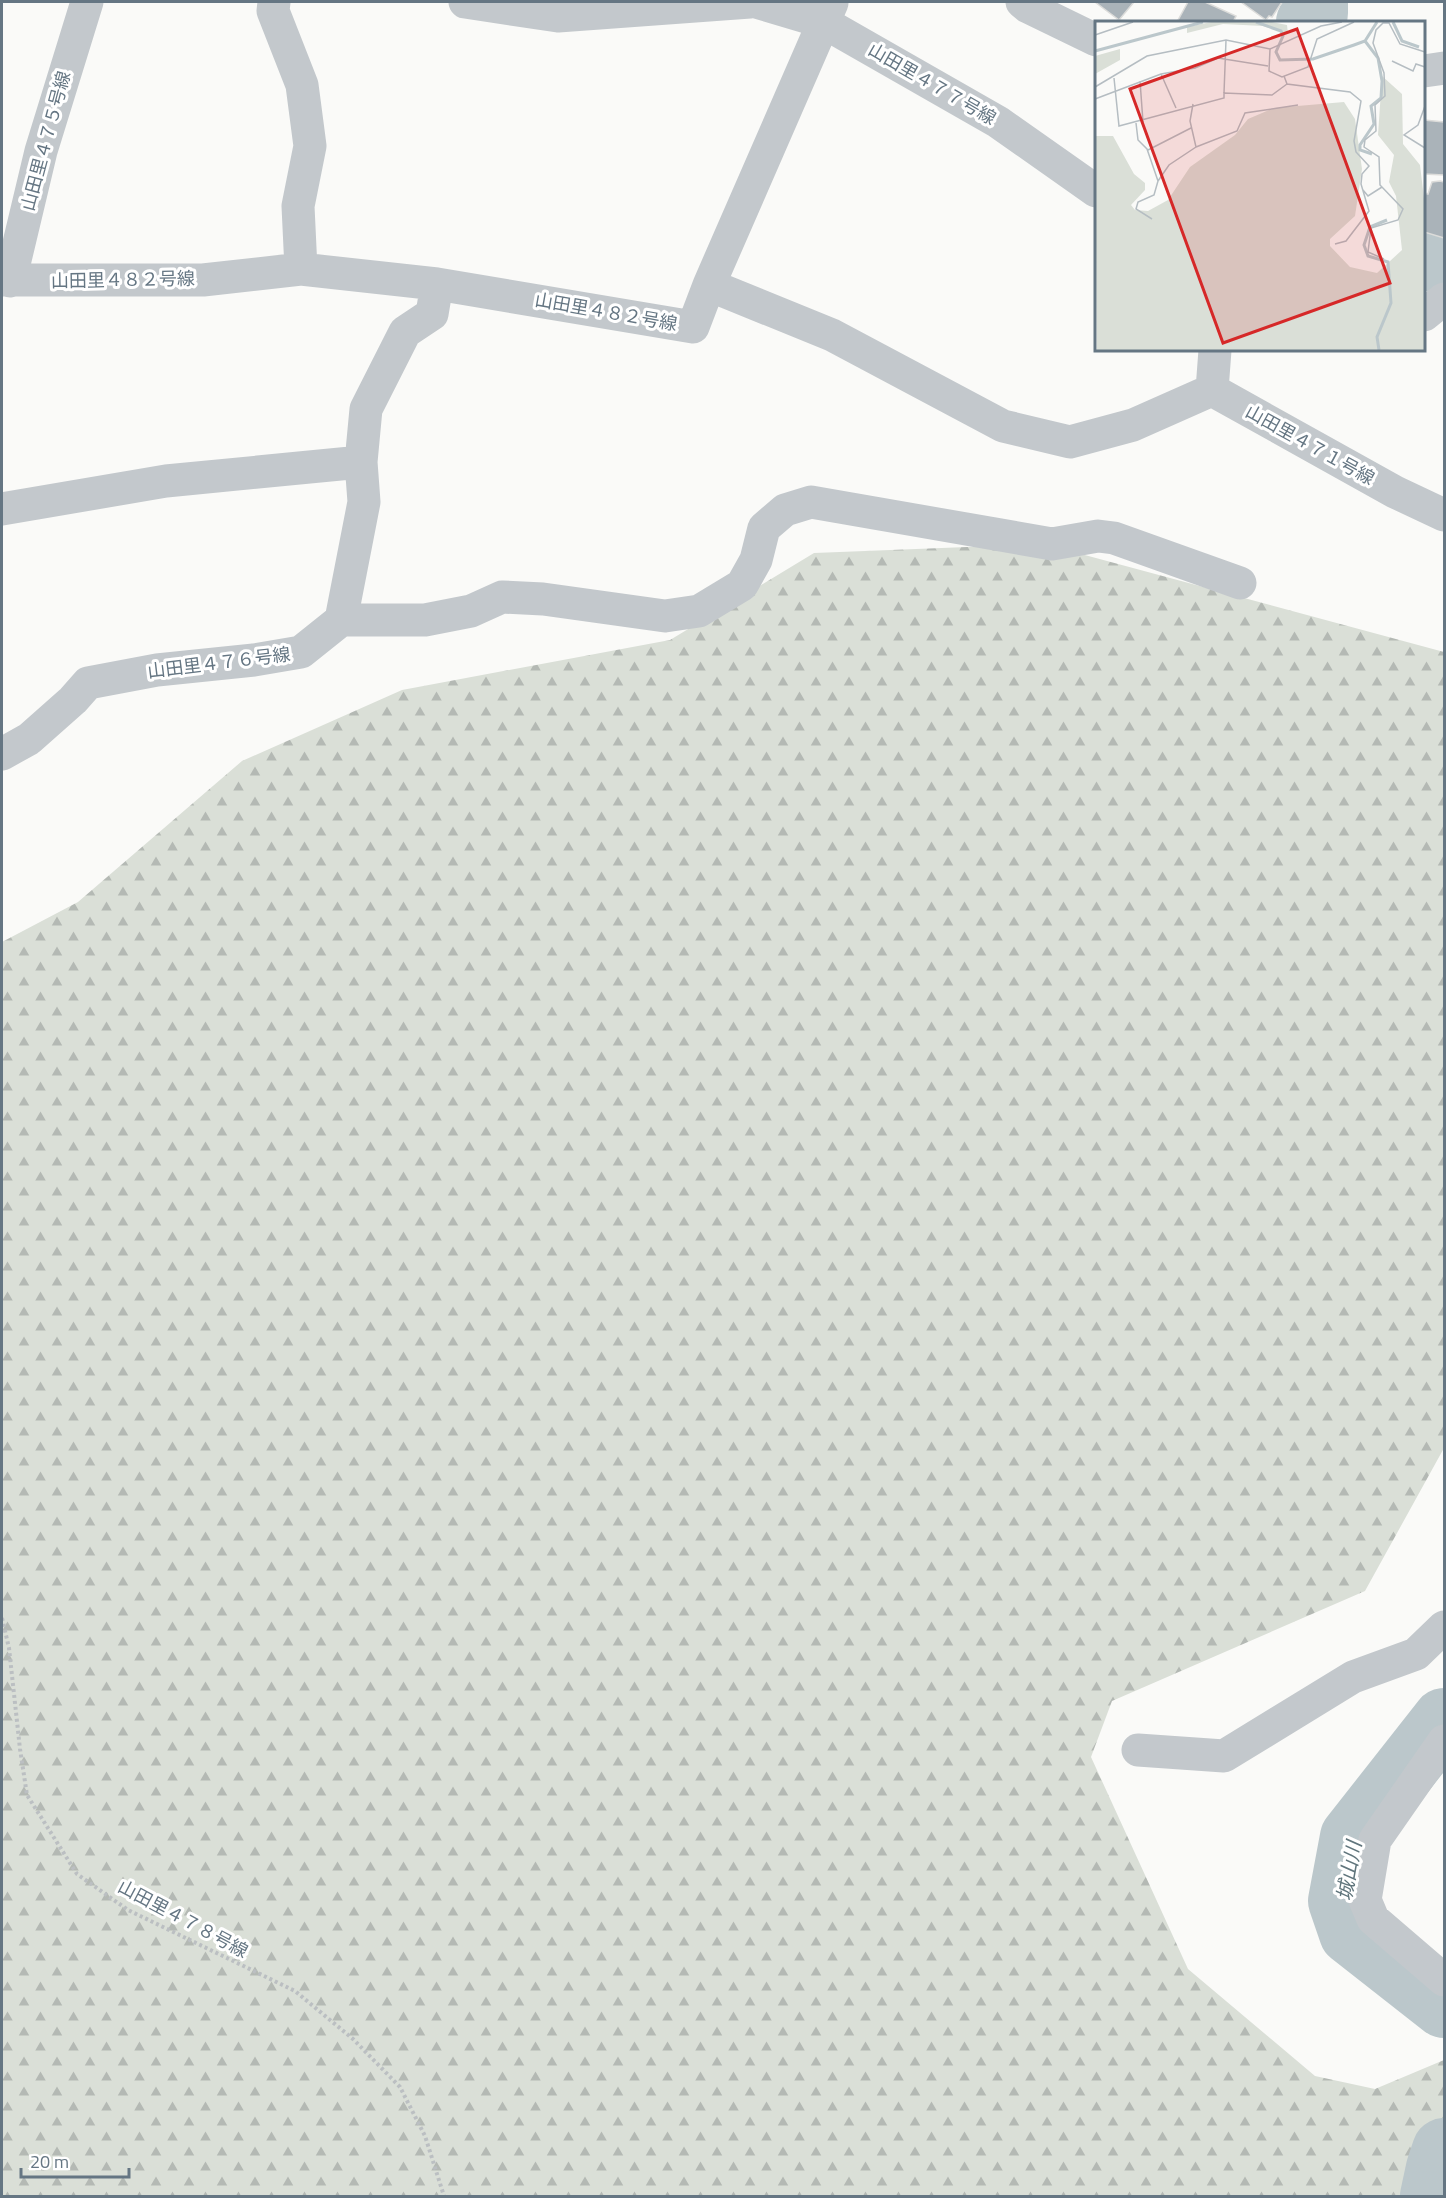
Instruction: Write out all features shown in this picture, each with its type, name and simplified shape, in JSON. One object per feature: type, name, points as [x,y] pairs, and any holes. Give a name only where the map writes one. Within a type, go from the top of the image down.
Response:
[{"type":"street","name":"山田里４７５号線","points":[[6,281],[41,151],[87,2]]},
{"type":"street","points":[[274,2],[273,11],[302,86],[310,146],[298,206],[301,269]]},
{"type":"street","points":[[465,2],[558,16],[750,2]]},
{"type":"street","name":"山田里４７７号線","points":[[756,2],[828,12],[998,122],[1095,190]]},
{"type":"street","points":[[1022,2],[1095,40]]},
{"type":"street","points":[[828,12],[709,285],[832,335],[1003,426],[1070,441],[1133,425],[1212,390],[1215,351]]},
{"type":"street","points":[[1425,71],[1444,68]]},
{"type":"street","name":"山田里４８２号線","points":[[6,281],[202,280],[301,269],[437,284],[693,327],[709,285]]},
{"type":"street","points":[[437,284],[432,314],[405,332],[366,409],[361,462],[364,502],[341,620],[424,620],[471,611],[502,597],[543,599],[665,616],[699,611],[742,585],[756,560],[764,528],[785,510],[810,502],[1052,544],[1098,536],[1114,538],[1240,583]]},
{"type":"street","points":[[1425,314],[1444,299]]},
{"type":"street","name":"山田里４７１号線","points":[[1212,390],[1395,492],[1444,515]]},
{"type":"street","points":[[2,509],[166,481],[361,462]]},
{"type":"street","name":"山田里４７６号線","points":[[2,754],[29,739],[73,700],[88,683],[157,670],[254,660],[301,652],[341,620]]},
{"type":"street","points":[[1138,1750],[1224,1756],[1353,1677],[1416,1654],[1444,1627]]},
{"type":"street","points":[[1444,1741],[1375,1840],[1365,1900],[1373,1919],[1444,1980]]},
{"type":"path","name":"山田里４７８号線","points":[[2,1618],[9,1648],[27,1795],[77,1874],[128,1910],[295,1991],[353,2039],[400,2087],[425,2136],[444,2196]]},
{"type":"green space","points":[[1044,544],[1444,652],[1444,1448],[1365,1591],[1112,1701],[1091,1757],[1188,1969],[1315,2076],[1375,2089],[1444,2060],[1444,2196],[2,2196],[2,942],[78,902],[242,761],[402,690],[670,640],[814,553]]},
{"type":"building","points":[[1095,2],[1134,2],[1119,20]]},
{"type":"building","points":[[1188,2],[1205,2],[1236,16],[1234,21],[1178,21]]},
{"type":"building","points":[[1241,2],[1282,2],[1272,17],[1269,16],[1266,20]]},
{"type":"building","points":[[1425,120],[1444,122],[1444,175],[1425,174]]},
{"type":"building","points":[[1432,182],[1444,182],[1444,238],[1425,232],[1425,193],[1428,194]]},
{"type":"waterway","points":[[1309,21],[1316,13],[1316,2]]},
{"type":"waterway","points":[[1425,257],[1444,263]]},
{"type":"waterway","name":"城山川","points":[[1444,1720],[1352,1837],[1340,1901],[1351,1933],[1444,2006]]},
{"type":"waterway","name":"城山川","points":[[1432,2196],[1444,2150]]}]
